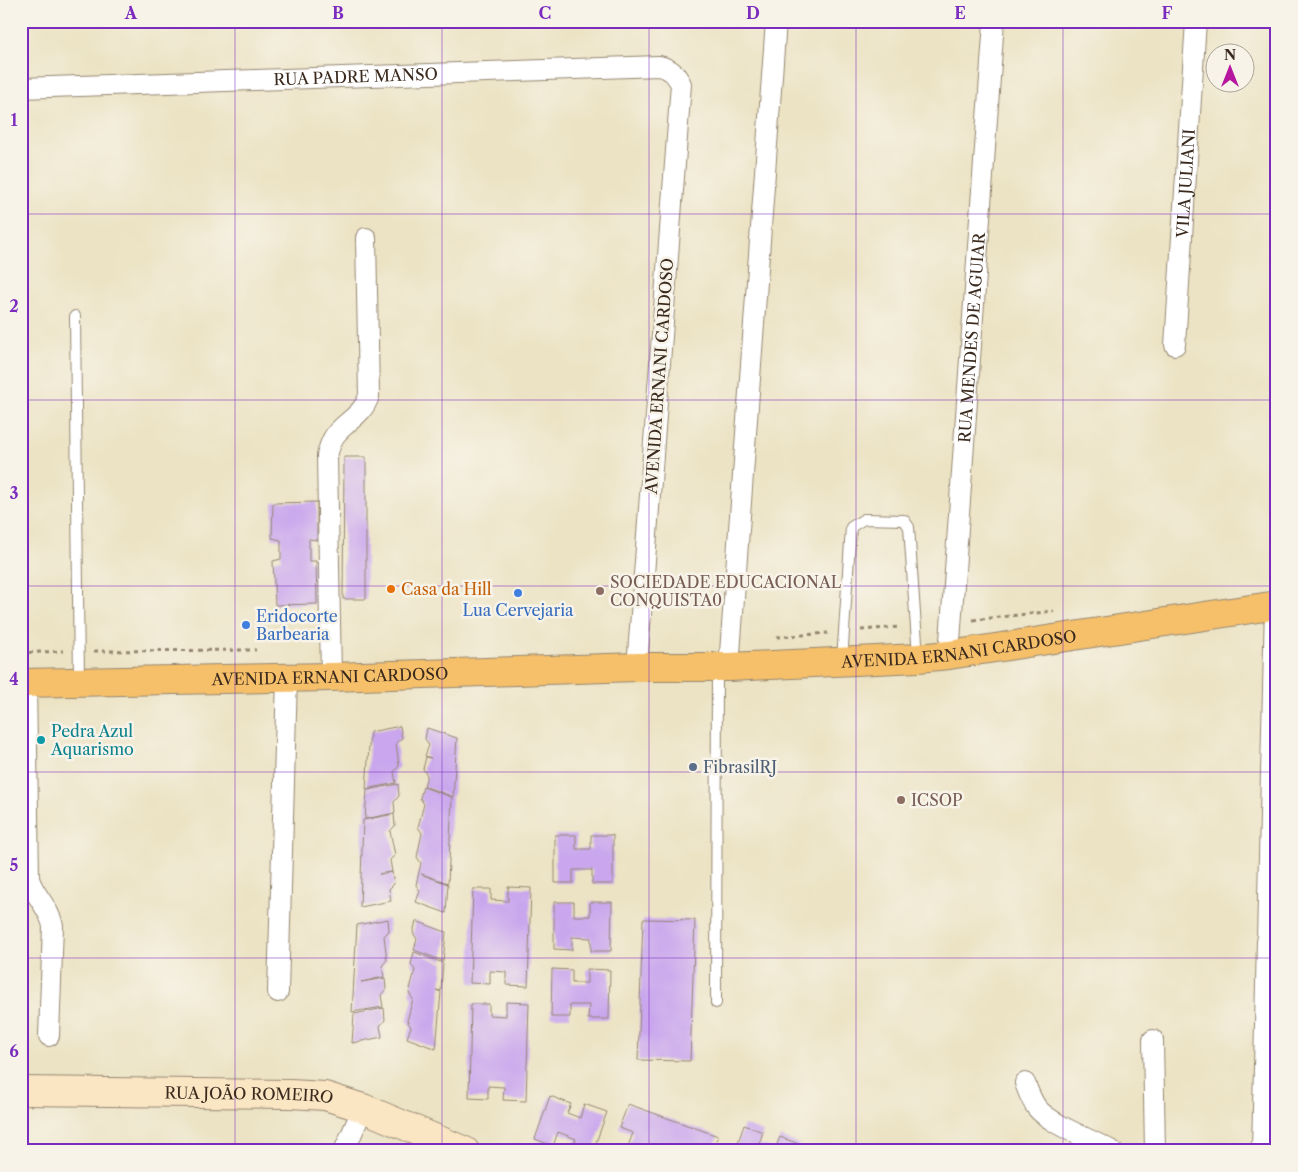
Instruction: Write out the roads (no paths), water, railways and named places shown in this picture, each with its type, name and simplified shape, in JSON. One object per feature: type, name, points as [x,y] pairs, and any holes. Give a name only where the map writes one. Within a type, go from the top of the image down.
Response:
[{"type":"main road","name":"AVENIDA ERNANI CARDOSO","points":[[24,683],[330,677],[637,667],[723,667],[918,658],[949,655],[1276,605]]},
{"type":"street","points":[[723,667],[776,21]]},
{"type":"street","name":"RUA MENDES DE AGUIAR","points":[[949,655],[994,21]]},
{"type":"street","name":"VILA JULIANI","points":[[1175,345],[1196,21]]},
{"type":"street","name":"RUA PADRE MANSO","points":[[21,88],[659,66],[670,69],[675,73],[681,84]]},
{"type":"street","name":"AVENIDA ERNANI CARDOSO","points":[[637,667],[681,84]]},
{"type":"street","points":[[330,677],[327,456],[330,444],[336,434],[361,412],[369,396],[366,238]]},
{"type":"street","points":[[1262,1151],[1276,605]]},
{"type":"street","points":[[278,992],[287,677]]},
{"type":"street","points":[[24,683],[30,879],[35,894],[51,916],[52,926],[49,1036]]},
{"type":"street","points":[[1153,1040],[1155,1151]]},
{"type":"street","points":[[1025,1083],[1032,1100],[1048,1118],[1112,1151]]},
{"type":"street","name":"RUA JOÃO ROMEIRO","points":[[21,1091],[325,1096],[363,1108],[465,1151]]},
{"type":"street","points":[[344,1151],[363,1108]]},
{"type":"lane","points":[[75,316],[79,682]]},
{"type":"lane","points":[[842,662],[851,526],[864,520],[904,520],[909,526],[918,658]]},
{"type":"lane","points":[[716,1003],[723,667]]},
{"type":"place","name":"Casa da Hill","points":[[391,589]]},
{"type":"place","name":"SOCIEDADE EDUCACIONAL CONQUISTA0","points":[[600,591]]},
{"type":"place","name":"Lua Cervejaria","points":[[518,593]]},
{"type":"place","name":"Eridocorte Barbearia","points":[[246,625]]},
{"type":"place","name":"Pedra Azul Aquarismo","points":[[41,740]]},
{"type":"place","name":"FibrasilRJ","points":[[693,767]]},
{"type":"place","name":"ICSOP","points":[[901,800]]}]
